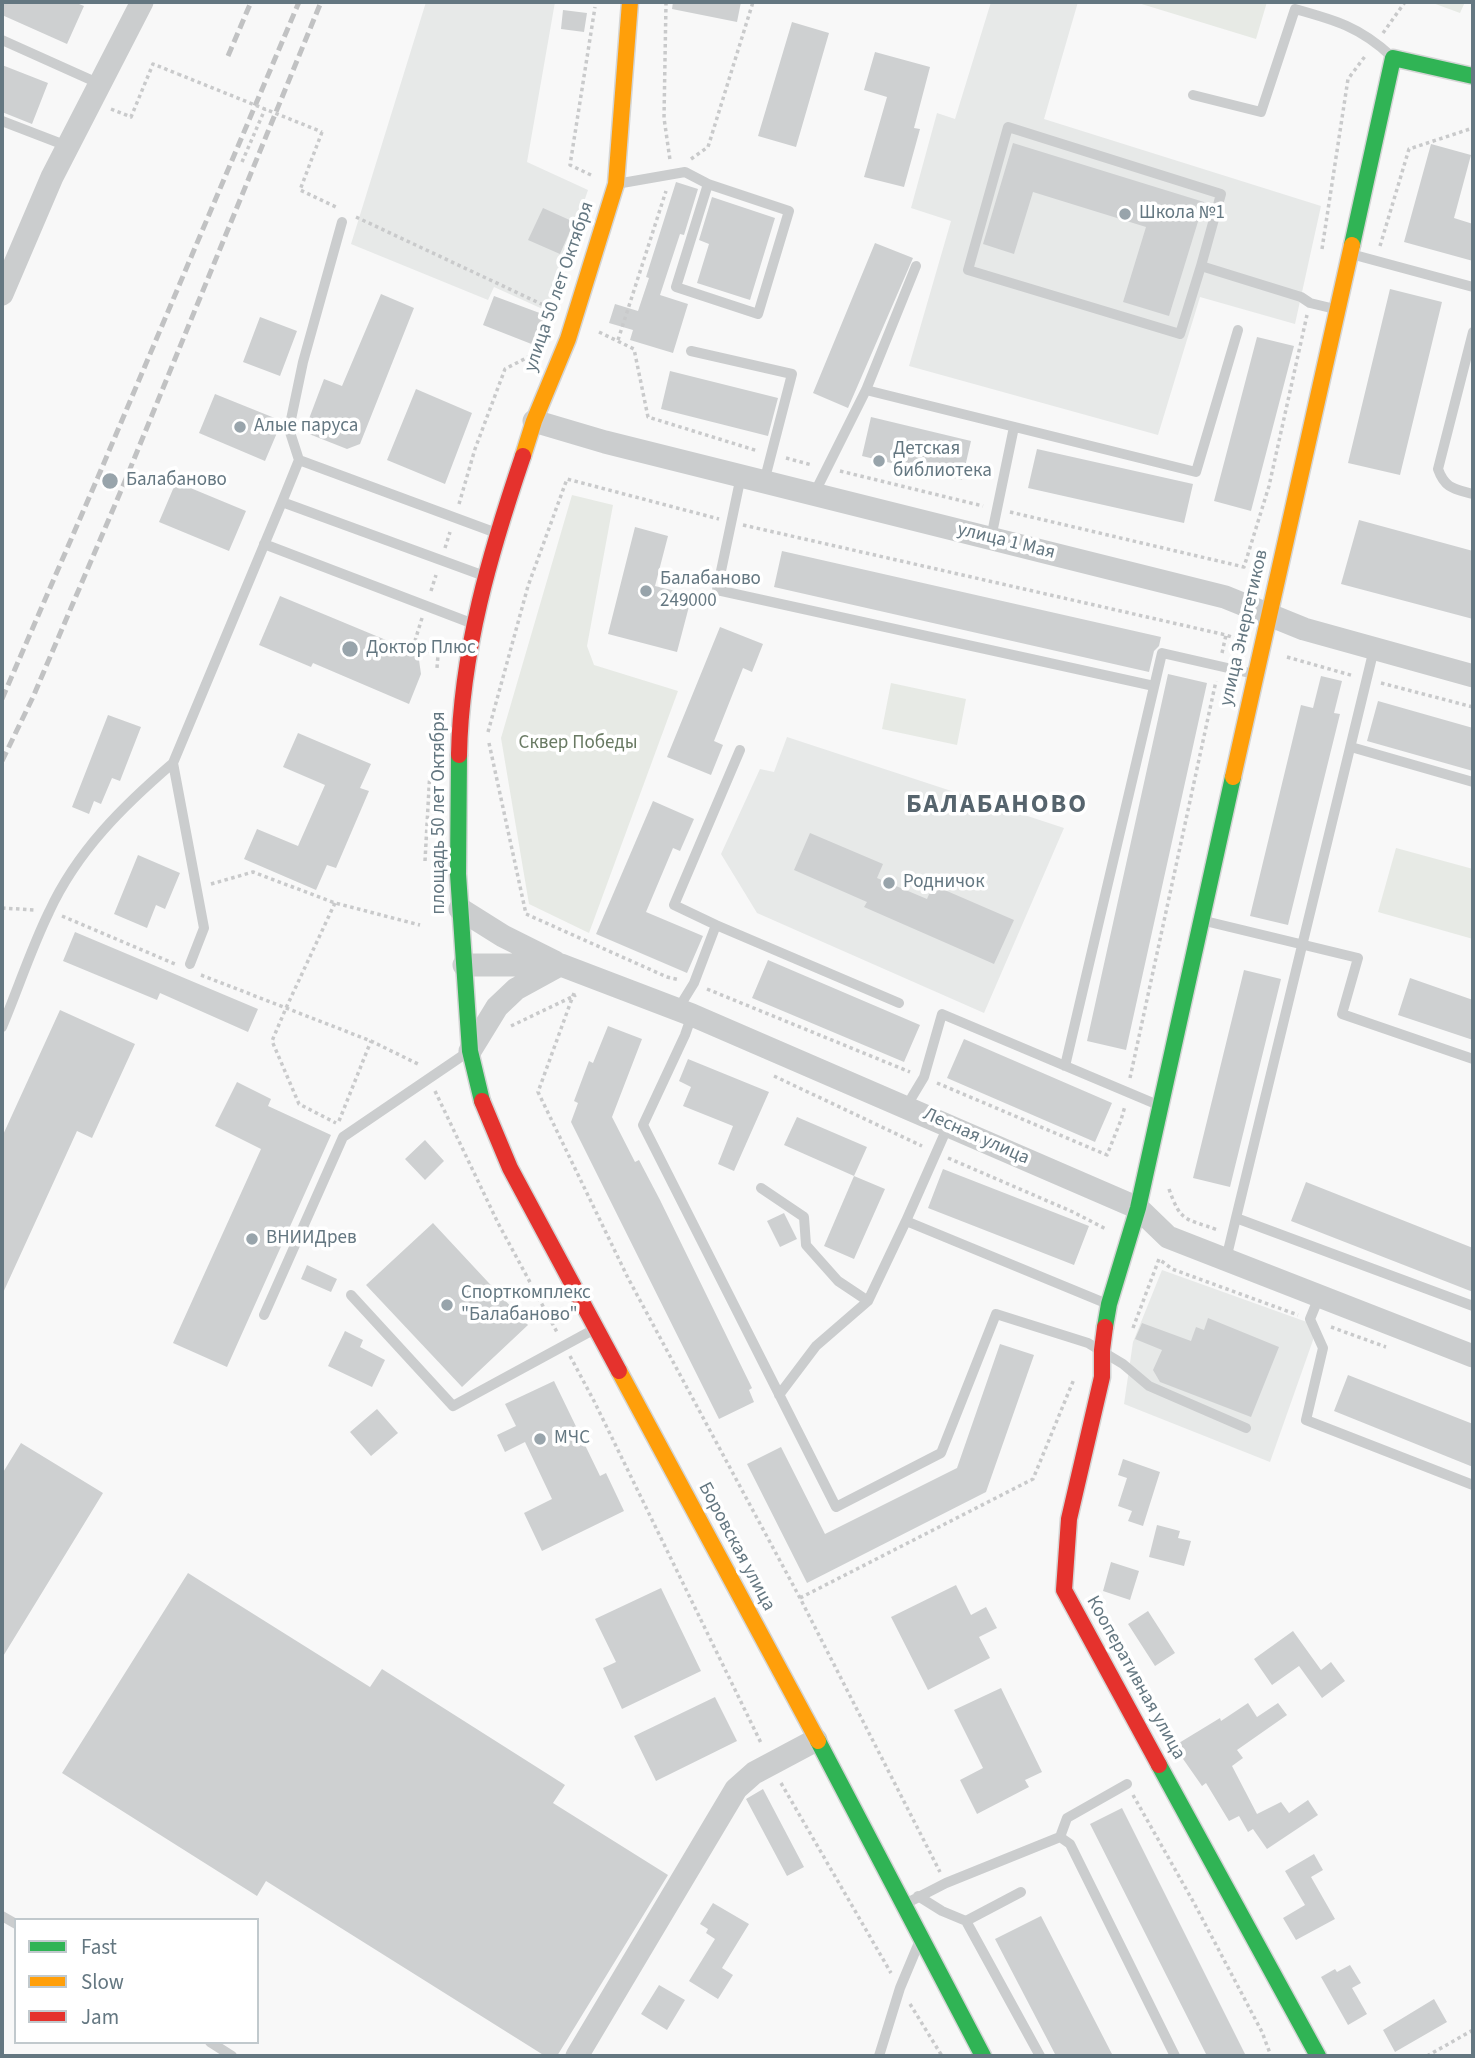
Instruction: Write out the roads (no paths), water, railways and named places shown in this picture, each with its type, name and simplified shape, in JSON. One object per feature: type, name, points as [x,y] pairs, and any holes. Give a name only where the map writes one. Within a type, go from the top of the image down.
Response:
[{"type":"main road","name":"улица 50 лет Октября","points":[[485,576],[534,421],[568,339],[616,184],[630,2]]},
{"type":"main road","points":[[1393,58],[1473,76]]},
{"type":"main road","name":"улица Энергетиков","points":[[1138,1208],[1393,58]]},
{"type":"main road","name":"площадь 50 лет Октября","points":[[470,1051],[458,874],[460,714],[465,674],[485,576]]},
{"type":"main road","name":"Боровская улица","points":[[470,1051],[478,1091],[510,1168],[816,1740],[911,1900],[922,1936],[983,2056]]},
{"type":"main road","name":"Кооперативная улица","points":[[1138,1208],[1109,1304],[1102,1350],[1102,1377],[1069,1519],[1064,1590],[1318,2056]]},
{"type":"street","points":[[2,294],[52,177],[142,2]]},
{"type":"street","name":"улица 1 Мая","points":[[534,421],[605,442],[1225,597],[1304,629],[1473,676]]},
{"type":"street","points":[[460,909],[570,977]]},
{"type":"street","name":"Лесная улица","points":[[464,965],[570,977],[685,1012],[1138,1208],[1168,1237],[1473,1356]]},
{"type":"street","points":[[470,1051],[496,1007],[516,989],[570,977]]},
{"type":"street","points":[[577,2056],[736,1789],[754,1773],[816,1740]]},
{"type":"lane","points":[[1193,95],[1261,113],[1295,9],[1344,23],[1376,42],[1393,58]]},
{"type":"lane","points":[[2,40],[100,84]]},
{"type":"lane","points":[[2,121],[67,146]]},
{"type":"lane","points":[[1008,127],[1221,194],[1201,266],[1181,334],[968,270],[1008,127]]},
{"type":"lane","points":[[616,184],[685,172],[708,184],[789,211],[758,314],[676,287],[708,184]]},
{"type":"lane","points":[[2,1027],[49,910],[85,851],[138,793],[173,763],[299,460],[289,429],[303,362],[342,222]]},
{"type":"lane","points":[[1350,254],[1473,287]]},
{"type":"lane","points":[[814,494],[866,390],[916,266]]},
{"type":"lane","points":[[1201,266],[1301,297],[1310,303],[1338,309]]},
{"type":"lane","points":[[866,390],[1196,472],[1238,330]]},
{"type":"lane","points":[[1473,332],[1438,470],[1442,481],[1454,489],[1473,494]]},
{"type":"lane","points":[[691,351],[792,374],[764,482]]},
{"type":"lane","points":[[991,538],[1014,427]]},
{"type":"lane","points":[[299,460],[497,533]]},
{"type":"lane","points":[[741,476],[717,590],[1154,686]]},
{"type":"lane","points":[[282,502],[440,562],[485,576]]},
{"type":"lane","points":[[264,544],[475,624]]},
{"type":"lane","points":[[1226,1259],[1374,649]]},
{"type":"lane","points":[[1065,1066],[1162,653],[1256,675]]},
{"type":"lane","points":[[1351,747],[1473,782]]},
{"type":"lane","points":[[740,750],[674,905],[899,1003]]},
{"type":"lane","points":[[173,763],[204,928],[188,967]]},
{"type":"lane","points":[[1202,920],[1358,958],[1342,1013],[1473,1059]]},
{"type":"lane","points":[[716,925],[685,1012],[685,1035],[643,1125],[836,1507],[941,1453],[996,1314],[1102,1350],[1149,1386],[1246,1427]]},
{"type":"lane","points":[[906,1107],[924,1077],[942,1014],[1161,1106]]},
{"type":"lane","points":[[264,1315],[343,1137],[470,1051]]},
{"type":"lane","points":[[779,1395],[816,1346],[868,1301],[948,1126]]},
{"type":"lane","points":[[761,1188],[804,1217],[806,1245],[838,1281],[868,1301]]},
{"type":"lane","points":[[1236,1218],[1473,1306]]},
{"type":"lane","points":[[906,1221],[1109,1304]]},
{"type":"lane","points":[[351,1295],[453,1406],[597,1328]]},
{"type":"lane","points":[[1319,1297],[1310,1319],[1324,1348],[1306,1420],[1473,1485]]},
{"type":"lane","points":[[911,1900],[946,1882],[1060,1837],[1067,1818],[1127,1784]]},
{"type":"lane","points":[[1060,1837],[1070,1844],[1175,2056]]},
{"type":"lane","points":[[966,1921],[1021,1892]]},
{"type":"lane","points":[[911,1900],[966,1921],[1040,2056]]},
{"type":"lane","points":[[878,2056],[900,1988],[922,1936]]},
{"type":"lane","points":[[212,2044],[232,2056]]},
{"type":"railway","points":[[228,56],[251,2]]},
{"type":"railway","points":[[2,699],[299,2]]},
{"type":"railway","points":[[2,761],[33,697],[123,486],[321,2]]},
{"type":"place","name":"Школа №1","points":[[1125,214]]},
{"type":"place","name":"Алые паруса","points":[[240,427]]},
{"type":"place","name":"Детская библиотека","points":[[879,461]]},
{"type":"place","name":"Балабаново","points":[[110,481]]},
{"type":"place","name":"Балабаново 249000","points":[[646,591]]},
{"type":"place","name":"Доктор Плюс","points":[[350,649]]},
{"type":"place","name":"Родничок","points":[[889,883]]},
{"type":"place","name":"ВНИИДрев","points":[[252,1239]]},
{"type":"place","name":"Спорткомплекс \"Балабаново\"","points":[[447,1305]]},
{"type":"place","name":"МЧС","points":[[540,1439]]},
{"type":"district","name":"БАЛАБАНОВО","points":[[997,806]]},
{"type":"park label","name":"Сквер Победы","points":[[578,744]]}]
